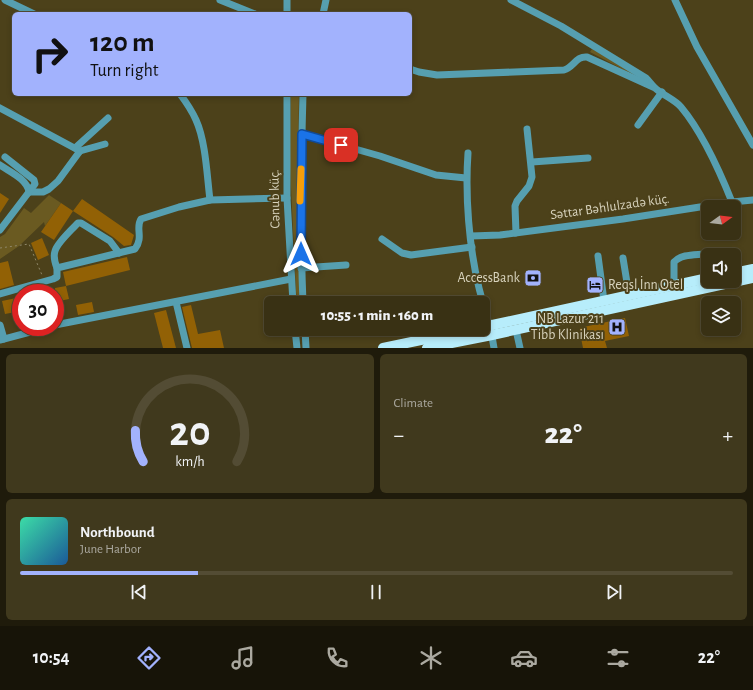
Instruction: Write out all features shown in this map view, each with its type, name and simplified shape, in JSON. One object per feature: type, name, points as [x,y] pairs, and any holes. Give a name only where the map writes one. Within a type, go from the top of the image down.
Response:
[{"type":"main road","points":[[741,272],[753,269]]},
{"type":"main road","points":[[490,329],[516,330],[697,286],[753,278]]},
{"type":"main road","points":[[490,329],[630,295],[674,286],[697,286],[701,283]]},
{"type":"main road","points":[[383,348],[440,336]]},
{"type":"main road","points":[[427,348],[466,336]]},
{"type":"street","points":[[5,0],[30,12]]},
{"type":"street","points":[[220,0],[250,12]]},
{"type":"street","points":[[287,0],[287,12]]},
{"type":"street","points":[[323,12],[326,0]]},
{"type":"street","points":[[511,0],[597,47],[646,78],[654,87]]},
{"type":"street","points":[[675,0],[697,47],[753,146]]},
{"type":"street","points":[[412,70],[437,75],[564,70],[569,69],[578,59],[587,57],[654,87],[680,106],[700,135],[731,200]]},
{"type":"street","points":[[638,126],[662,92]]},
{"type":"street","points":[[182,96],[188,104],[197,121],[202,141],[210,200]]},
{"type":"street","name":"Cənub küç.","points":[[286,96],[287,198],[292,296]]},
{"type":"street","name":"Cənub küç.","points":[[303,96],[300,198],[303,296]]},
{"type":"street","points":[[0,108],[77,149],[105,144]]},
{"type":"street","points":[[29,192],[43,192],[49,190],[58,181],[77,149],[108,118]]},
{"type":"street","points":[[516,233],[515,206],[517,201],[529,186],[532,177],[532,162],[527,129]]},
{"type":"street","points":[[302,134],[380,156],[436,175],[466,178]]},
{"type":"street","points":[[468,153],[466,178],[472,248],[481,296]]},
{"type":"street","points":[[0,230],[35,184],[34,180],[5,157]]},
{"type":"street","points":[[532,162],[588,158]]},
{"type":"street","points":[[0,166],[25,182],[29,192]]},
{"type":"street","points":[[57,268],[131,251],[138,245],[140,239],[138,223],[141,219],[179,207],[210,200],[287,198]]},
{"type":"street","name":"Səttar Bəhlulzadə küç.","points":[[741,201],[753,200]]},
{"type":"street","name":"Səttar Bəhlulzadə küç.","points":[[471,236],[516,233],[701,207]]},
{"type":"street","points":[[0,294],[57,277],[57,268],[54,259],[55,252],[58,246],[78,223],[81,223],[110,241],[119,253]]},
{"type":"street","points":[[382,239],[402,253],[411,255],[472,248]]},
{"type":"street","points":[[674,286],[674,262],[677,258],[682,256],[701,254]]},
{"type":"street","points":[[598,256],[604,301]]},
{"type":"street","points":[[623,258],[630,295]]},
{"type":"street","points":[[301,268],[346,265]]},
{"type":"street","points":[[64,324],[291,279]]},
{"type":"street","points":[[176,302],[187,348]]},
{"type":"street","points":[[0,325],[2,339],[14,336]]},
{"type":"street","points":[[516,330],[520,348]]},
{"type":"street","points":[[490,335],[494,348]]},
{"type":"street","points":[[295,336],[296,348]]},
{"type":"street","points":[[305,336],[306,348]]},
{"type":"path","points":[[0,248],[29,244],[45,281]]},
{"type":"shaded area","points":[[592,49],[646,80],[645,81],[590,52]]},
{"type":"shaded area","points":[[291,96],[299,96],[297,198],[300,296],[296,296],[290,167]]},
{"type":"shaded area","points":[[49,195],[61,203],[45,226],[44,222],[19,246],[0,259],[0,237],[5,234],[24,208],[31,213]]},
{"type":"building","points":[[0,193],[9,199],[0,213]]},
{"type":"building","points":[[82,199],[134,235],[131,245],[124,246],[73,211]]},
{"type":"building","points":[[61,203],[73,211],[54,240],[41,232]]},
{"type":"building","points":[[42,238],[49,255],[38,260],[31,243]]},
{"type":"building","points":[[127,257],[130,270],[66,286],[63,272]]},
{"type":"building","points":[[8,261],[14,284],[0,289],[0,263]]},
{"type":"building","points":[[64,286],[66,286],[69,299],[64,300]]},
{"type":"building","points":[[12,299],[12,313],[5,314],[2,301]]},
{"type":"building","points":[[92,302],[94,312],[78,315],[76,305]]},
{"type":"building","points":[[191,305],[198,334],[220,330],[224,348],[192,348],[182,307]]},
{"type":"building","points":[[166,310],[176,348],[163,348],[154,313]]},
{"type":"building","points":[[625,318],[629,336],[605,341],[607,348],[583,348],[579,328]]},
{"type":"slow traffic","points":[[300,201],[301,169]]},
{"type":"place","name":"AccessBank","points":[[533,278]]},
{"type":"place","name":"Reqsl İnn Otel","points":[[595,285]]},
{"type":"place","name":"NB Lazur 211 Tibb Klinikası","points":[[617,327]]},
{"type":"route","points":[[301,254],[300,198],[302,134],[341,145]]}]
